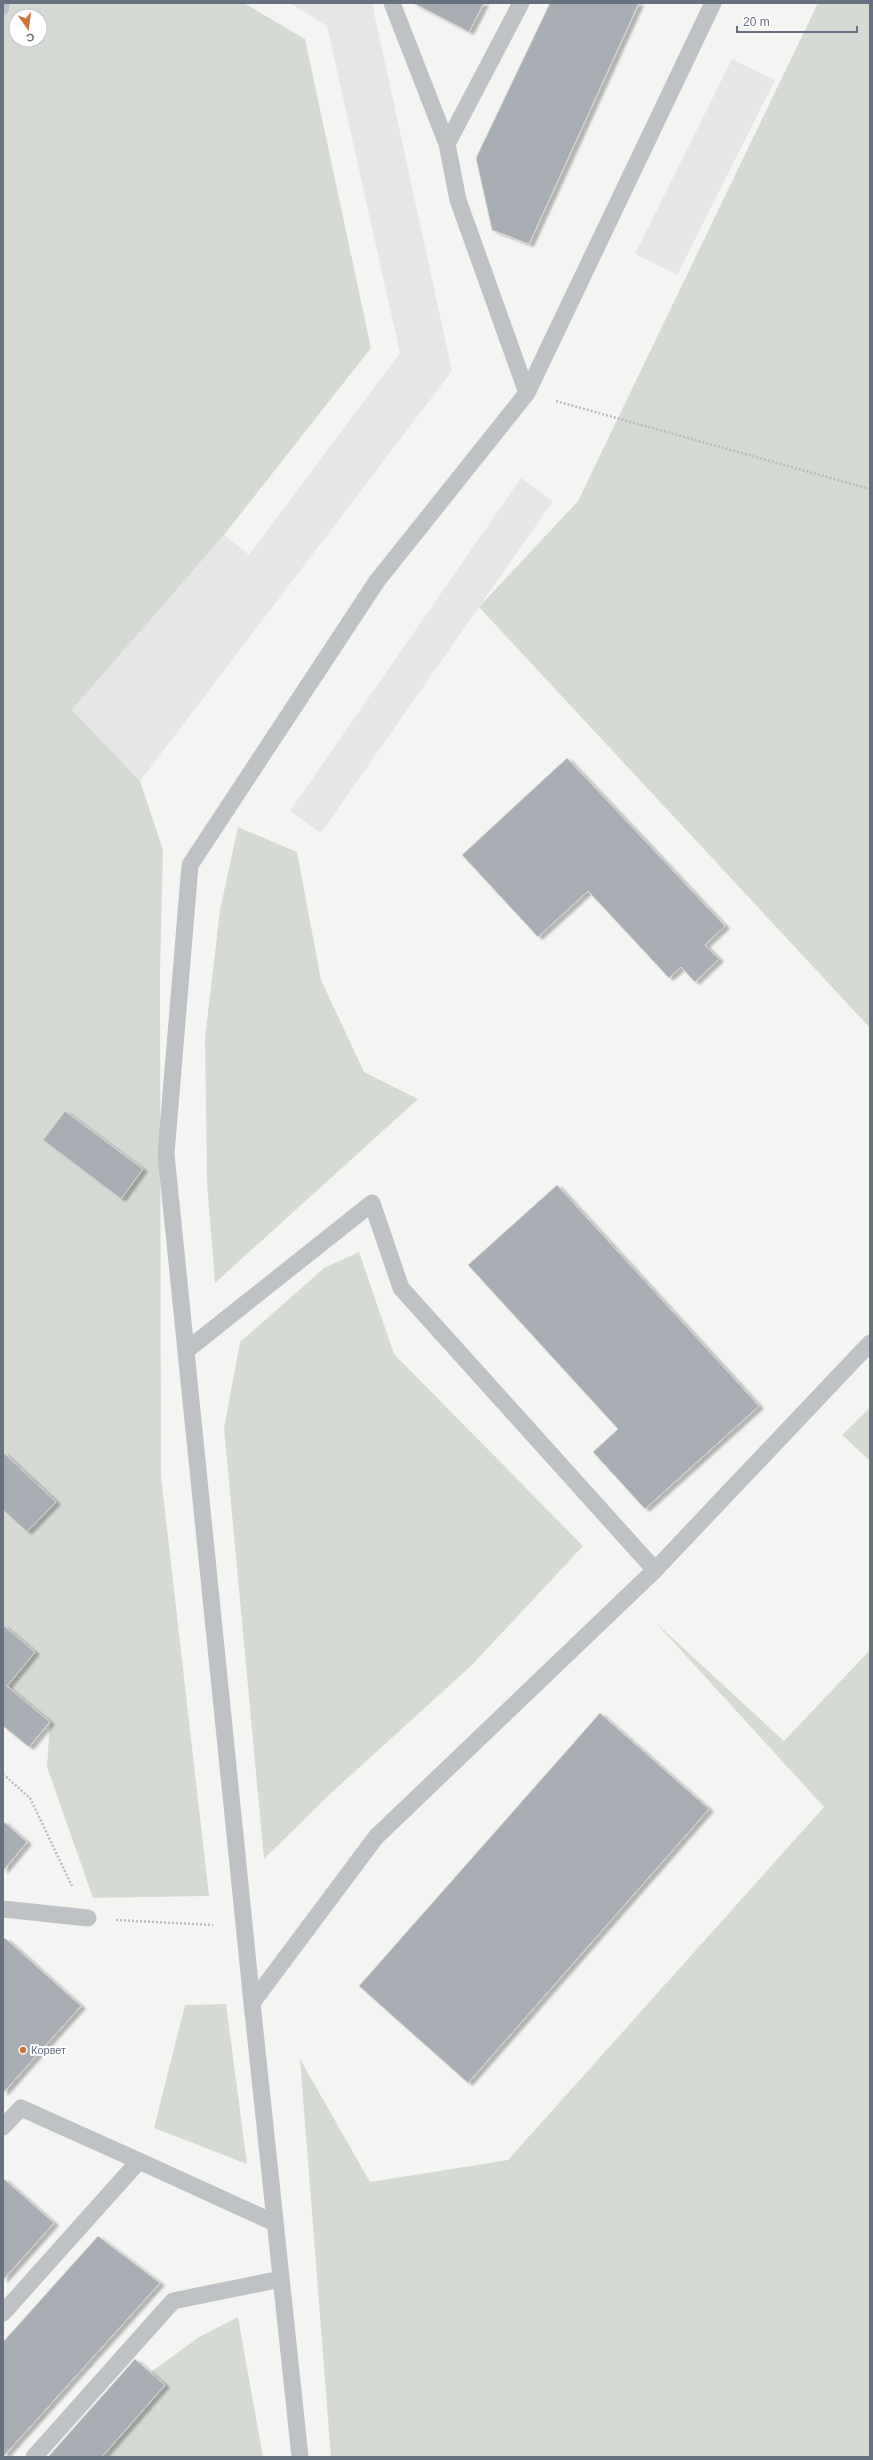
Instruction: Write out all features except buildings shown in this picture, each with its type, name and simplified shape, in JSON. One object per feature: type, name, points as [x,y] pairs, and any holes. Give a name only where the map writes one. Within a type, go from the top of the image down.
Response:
[{"type":"lane","points":[[392,3],[447,144],[458,200],[527,393]]},
{"type":"lane","points":[[447,144],[521,3]]},
{"type":"lane","points":[[300,2457],[282,2279],[274,2223],[166,1154],[190,865],[376,581],[527,393],[713,3]]},
{"type":"lane","points":[[187,1350],[372,1203],[401,1288],[655,1570]]},
{"type":"lane","points":[[252,2003],[376,1837],[655,1570],[870,1343]]},
{"type":"lane","points":[[3,1909],[88,1918]]},
{"type":"lane","points":[[3,2127],[21,2108],[274,2223]]},
{"type":"lane","points":[[3,2313],[139,2161]]},
{"type":"lane","points":[[34,2457],[173,2301],[282,2279]]},
{"type":"path","points":[[527,393],[870,489]]},
{"type":"path","points":[[3,1774],[30,1798],[88,1918],[245,1927]]},
{"type":"shaded area","points":[[3,3],[244,3],[305,39],[371,348],[224,535],[72,710],[140,781],[163,850],[160,973],[161,1476],[209,1896],[93,1898],[47,1767],[50,1722],[7,1686],[3,1625]]},
{"type":"shaded area","points":[[290,3],[372,3],[452,371],[140,781],[72,710],[224,535],[249,555],[400,353],[327,26]]},
{"type":"shaded area","points":[[818,3],[868,3],[870,5],[870,1028],[479,607],[578,501]]},
{"type":"shaded area","points":[[732,59],[775,80],[677,275],[635,254]]},
{"type":"shaded area","points":[[521,478],[553,501],[321,833],[290,811]]},
{"type":"shaded area","points":[[238,827],[297,852],[321,980],[364,1072],[418,1099],[215,1283],[207,1182],[205,1038],[220,910]]},
{"type":"shaded area","points":[[359,1252],[394,1354],[583,1546],[472,1665],[329,1795],[264,1859],[224,1428],[240,1342],[324,1268]]},
{"type":"shaded area","points":[[870,1408],[870,1461],[842,1435]]},
{"type":"shaded area","points":[[655,1622],[784,1741],[870,1650],[870,2457],[331,2457],[300,2059],[370,2182],[508,2160],[824,1807]]},
{"type":"shaded area","points":[[226,2004],[247,2164],[154,2128],[185,2005]]},
{"type":"shaded area","points":[[238,2317],[263,2457],[102,2457],[165,2386],[151,2372],[199,2337]]},
{"type":"waterway","points":[[3,9],[4,3]]},
{"type":"place","name":"Корвет","points":[[23,2050]]}]
